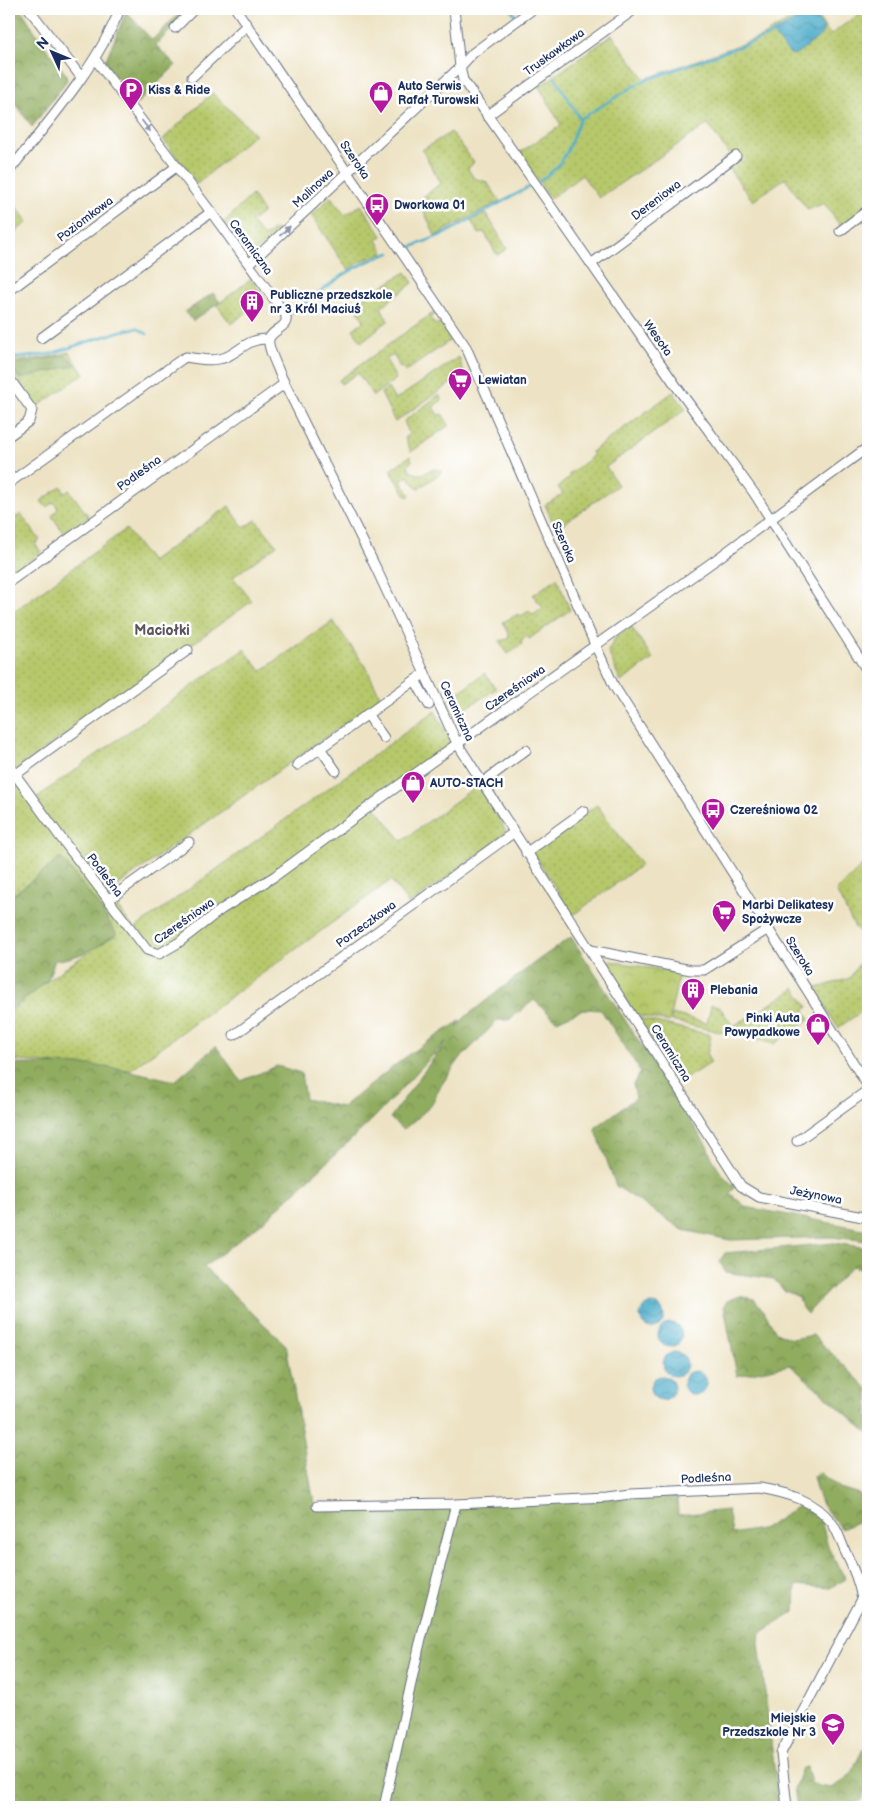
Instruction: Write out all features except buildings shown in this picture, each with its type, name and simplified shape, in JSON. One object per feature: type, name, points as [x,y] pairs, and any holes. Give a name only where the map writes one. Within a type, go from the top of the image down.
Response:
[{"type":"street","points":[[29,9],[82,77]]},
{"type":"street","points":[[10,165],[95,59],[120,9]]},
{"type":"street","points":[[175,28],[194,9]]},
{"type":"street","name":"Szeroka","points":[[236,9],[466,347],[614,686],[868,1088]]},
{"type":"street","name":"Wesoła","points":[[454,9],[463,80],[771,518],[868,672]]},
{"type":"street","name":"Malinowa","points":[[249,264],[474,52],[533,9]]},
{"type":"street","name":"Truskawkowa","points":[[487,116],[635,9]]},
{"type":"street","points":[[192,77],[248,25]]},
{"type":"street","name":"Ceramiczna","points":[[95,59],[211,212],[287,318],[286,322],[269,339],[268,344],[284,384],[360,536],[457,743],[741,1186],[759,1197]]},
{"type":"street","name":"Dereniowa","points":[[591,264],[736,156]]},
{"type":"street","name":"Poziomkowa","points":[[9,291],[176,167]]},
{"type":"street","points":[[840,231],[868,210]]},
{"type":"street","points":[[41,338],[211,212]]},
{"type":"street","points":[[9,484],[182,358],[212,360],[224,358],[258,338],[269,339]]},
{"type":"street","points":[[9,378],[32,410],[29,421],[9,436]]},
{"type":"street","name":"Podleśna","points":[[9,582],[284,384]]},
{"type":"street","name":"Czereśniowa","points":[[147,950],[159,954],[178,943],[222,909],[275,876],[457,743],[721,556],[868,447]]},
{"type":"street","points":[[9,589],[189,458]]},
{"type":"street","points":[[15,775],[188,650]]},
{"type":"street","points":[[297,765],[425,673]]},
{"type":"street","points":[[415,680],[429,705]]},
{"type":"street","points":[[367,714],[384,738]]},
{"type":"street","points":[[320,748],[336,771]]},
{"type":"street","points":[[482,783],[526,750]]},
{"type":"street","name":"Podleśna","points":[[9,766],[147,950]]},
{"type":"street","points":[[526,853],[584,811]]},
{"type":"street","name":"Porzeczkowa","points":[[234,1035],[513,833]]},
{"type":"street","points":[[108,900],[189,842]]},
{"type":"street","points":[[591,950],[691,970],[704,970],[768,929]]},
{"type":"street","points":[[797,1141],[868,1088]]},
{"type":"street","name":"Jeżynowa","points":[[759,1197],[868,1218]]},
{"type":"street","name":"Podleśna","points":[[316,1506],[456,1504],[603,1498],[630,1494],[760,1488],[779,1491],[800,1498],[819,1509],[832,1524],[859,1584],[862,1599],[781,1753],[787,1807]]},
{"type":"street","points":[[384,1807],[419,1647],[456,1504]]},
{"type":"green space","points":[[9,9],[21,9],[42,43],[65,73],[67,80],[32,127],[9,95]]},
{"type":"green space","points":[[184,9],[191,9],[156,45],[176,65],[136,105],[105,62],[126,12],[152,40]]},
{"type":"green space","points":[[809,9],[813,9],[830,35],[868,9],[868,206],[841,227],[824,203],[808,210],[785,178],[753,201],[722,160],[729,155],[708,124],[599,198],[582,175],[550,199],[519,153],[561,125],[539,87],[612,35],[645,79],[761,37]]},
{"type":"green space","points":[[212,93],[255,134],[197,184],[163,139]]},
{"type":"green space","points":[[451,132],[474,162],[468,169],[474,178],[487,182],[500,201],[435,236],[419,200],[441,183],[422,150]]},
{"type":"green space","points":[[252,195],[263,212],[251,222],[264,237],[275,229],[278,232],[252,255],[248,254],[224,222]]},
{"type":"green space","points":[[331,197],[345,215],[361,205],[382,236],[377,240],[384,252],[360,262],[348,270],[311,215]]},
{"type":"green space","points":[[15,205],[28,222],[16,231],[9,222],[9,210]]},
{"type":"green space","points":[[486,213],[507,249],[497,255],[484,232],[479,234],[471,221]]},
{"type":"green space","points":[[406,272],[413,283],[381,307],[388,321],[361,342],[353,329],[364,321],[354,303]]},
{"type":"green space","points":[[251,279],[265,299],[231,324],[217,305]]},
{"type":"green space","points":[[213,293],[220,302],[193,321],[185,312]]},
{"type":"green space","points":[[434,312],[435,314],[430,318],[435,325],[440,322],[452,339],[405,372],[403,367],[400,368],[394,355],[386,359],[396,379],[373,396],[358,373],[341,384],[339,380]]},
{"type":"green space","points":[[69,352],[84,374],[37,407],[9,369],[9,362],[49,357]]},
{"type":"green space","points":[[66,355],[76,365],[20,379],[10,365]]},
{"type":"green space","points":[[459,357],[464,374],[395,422],[381,393],[388,388],[395,400]]},
{"type":"green space","points":[[673,392],[686,409],[606,467],[618,485],[556,529],[545,505],[563,494],[558,487],[570,477],[569,474],[593,456],[591,452]]},
{"type":"green space","points":[[439,395],[442,400],[433,407],[438,415],[442,414],[449,425],[411,452],[405,438],[409,435],[404,421]]},
{"type":"green space","points":[[410,456],[412,460],[408,466],[411,472],[420,474],[432,469],[443,471],[418,489],[408,476],[401,481],[410,495],[407,497],[390,470]]},
{"type":"green space","points":[[61,486],[65,493],[69,490],[89,517],[64,534],[52,516],[58,509],[54,502],[46,507],[41,501]]},
{"type":"green space","points":[[229,506],[244,528],[256,520],[277,545],[233,577],[252,601],[15,771],[36,798],[244,649],[261,671],[333,621],[366,667],[381,698],[107,893],[134,929],[435,711],[452,744],[371,802],[402,841],[479,784],[507,834],[409,905],[391,880],[130,1070],[9,1060],[9,1013],[52,977],[111,937],[117,935],[98,905],[61,858],[9,898],[9,615],[126,529],[151,562]]},
{"type":"green space","points":[[21,514],[40,540],[35,544],[41,552],[9,576],[9,522]]},
{"type":"green space","points":[[557,578],[570,610],[529,639],[527,636],[521,640],[522,644],[508,654],[499,641],[508,639],[509,634],[503,622],[518,614],[521,616],[529,611],[533,615],[543,608],[533,595]]},
{"type":"green space","points":[[631,626],[653,659],[621,682],[608,651],[615,638]]},
{"type":"green space","points":[[485,673],[496,689],[454,716],[447,701]]},
{"type":"green space","points":[[597,805],[641,865],[573,915],[532,851]]},
{"type":"green space","points":[[61,858],[98,905],[117,935],[84,953],[55,960],[47,981],[9,1011],[9,898]]},
{"type":"green space","points":[[868,860],[868,940],[855,928],[836,891]]},
{"type":"green space","points":[[571,937],[707,1146],[718,1169],[736,1187],[730,1193],[746,1207],[868,1230],[868,1241],[832,1237],[730,1240],[683,1230],[616,1186],[595,1128],[636,1098],[633,1084],[641,1072],[601,1010],[584,1009],[557,1021],[534,1000],[509,1020],[498,1020],[459,1060],[440,1087],[431,1106],[403,1130],[390,1118],[446,1041],[373,1119],[264,1221],[204,1267],[286,1345],[315,1509],[677,1496],[678,1515],[728,1510],[732,1534],[766,1528],[798,1506],[819,1518],[830,1551],[846,1579],[830,1588],[796,1585],[795,1612],[760,1633],[759,1643],[779,1807],[9,1807],[9,1064],[91,1065],[131,1071],[175,1081],[216,1046],[241,1081],[277,1066],[301,1073],[305,1099],[342,1107],[412,1052],[460,1021],[457,1028],[464,1018],[538,960]]},
{"type":"green space","points":[[868,949],[868,1007],[838,1028],[814,989],[850,978]]},
{"type":"green space","points":[[605,960],[679,973],[669,1022],[636,1015],[602,964]]},
{"type":"green space","points":[[795,988],[808,1007],[804,1010],[810,1018],[774,1044],[671,1021],[672,1014],[707,1023],[711,1005],[719,1006],[733,1026],[747,1018],[756,1018],[758,1012]]},
{"type":"green space","points":[[638,1018],[711,1035],[707,1055],[711,1063],[679,1082]]},
{"type":"green space","points":[[834,1243],[868,1248],[868,1271],[852,1266],[807,1314],[802,1308],[799,1297],[783,1290],[774,1279],[725,1272],[720,1261],[725,1253]]},
{"type":"green space","points":[[740,1296],[754,1299],[764,1311],[776,1332],[792,1339],[813,1335],[868,1389],[868,1433],[790,1365],[737,1376],[724,1306],[727,1301]]},
{"type":"green space","points":[[820,1473],[840,1488],[862,1495],[868,1489],[868,1517],[842,1529],[822,1505],[813,1476]]},
{"type":"green space","points":[[863,1749],[868,1750],[868,1771],[862,1800],[854,1803],[852,1807],[797,1807],[794,1789],[802,1768],[807,1767],[811,1783],[832,1788],[850,1775]]},
{"type":"water","points":[[812,12],[824,29],[820,36],[796,55],[790,54],[772,33]]},
{"type":"water","points":[[652,1304],[660,1308],[664,1316],[660,1324],[652,1328],[644,1324],[640,1316],[644,1308]]},
{"type":"water","points":[[670,1323],[678,1327],[682,1335],[678,1343],[670,1347],[662,1343],[658,1335],[662,1327]]},
{"type":"water","points":[[675,1352],[683,1356],[687,1364],[683,1372],[675,1376],[667,1372],[663,1364],[667,1356]]},
{"type":"water","points":[[695,1371],[703,1375],[707,1383],[703,1391],[695,1395],[687,1391],[683,1383],[687,1375]]},
{"type":"water","points":[[662,1376],[670,1380],[674,1388],[670,1396],[662,1400],[654,1396],[650,1388],[654,1380]]},
{"type":"waterway","points":[[511,9],[515,15]]},
{"type":"waterway","points":[[540,181],[557,167],[567,152],[580,119],[641,82],[774,34]]},
{"type":"waterway","points":[[555,77],[580,119]]},
{"type":"waterway","points":[[409,248],[446,233],[529,187]]},
{"type":"waterway","points":[[292,313],[351,270],[390,253]]},
{"type":"waterway","points":[[9,359],[50,354],[121,331],[137,328],[147,334]]},
{"type":"place","name":"Kiss & Ride","points":[[131,111]]},
{"type":"place","name":"Auto Serwis Rafał Turowski","points":[[381,114]]},
{"type":"place","name":"Dworkowa 01","points":[[377,226]]},
{"type":"place","name":"Publiczne przedszkole nr 3 Król Maciuś","points":[[252,323]]},
{"type":"place","name":"Lewiatan","points":[[460,401]]},
{"type":"place","name":"AUTO-STACH","points":[[413,804]]},
{"type":"place","name":"Czereśniowa 02","points":[[713,831]]},
{"type":"place","name":"Marbi Delikatesy Spożywcze","points":[[724,933]]},
{"type":"place","name":"Plebania","points":[[693,1011]]},
{"type":"place","name":"Pinki Auta Powypadkowe","points":[[818,1046]]},
{"type":"place","name":"Miejskie Przedszkole Nr 3","points":[[833,1746]]},
{"type":"district","name":"Maciołki","points":[[162,630]]}]
